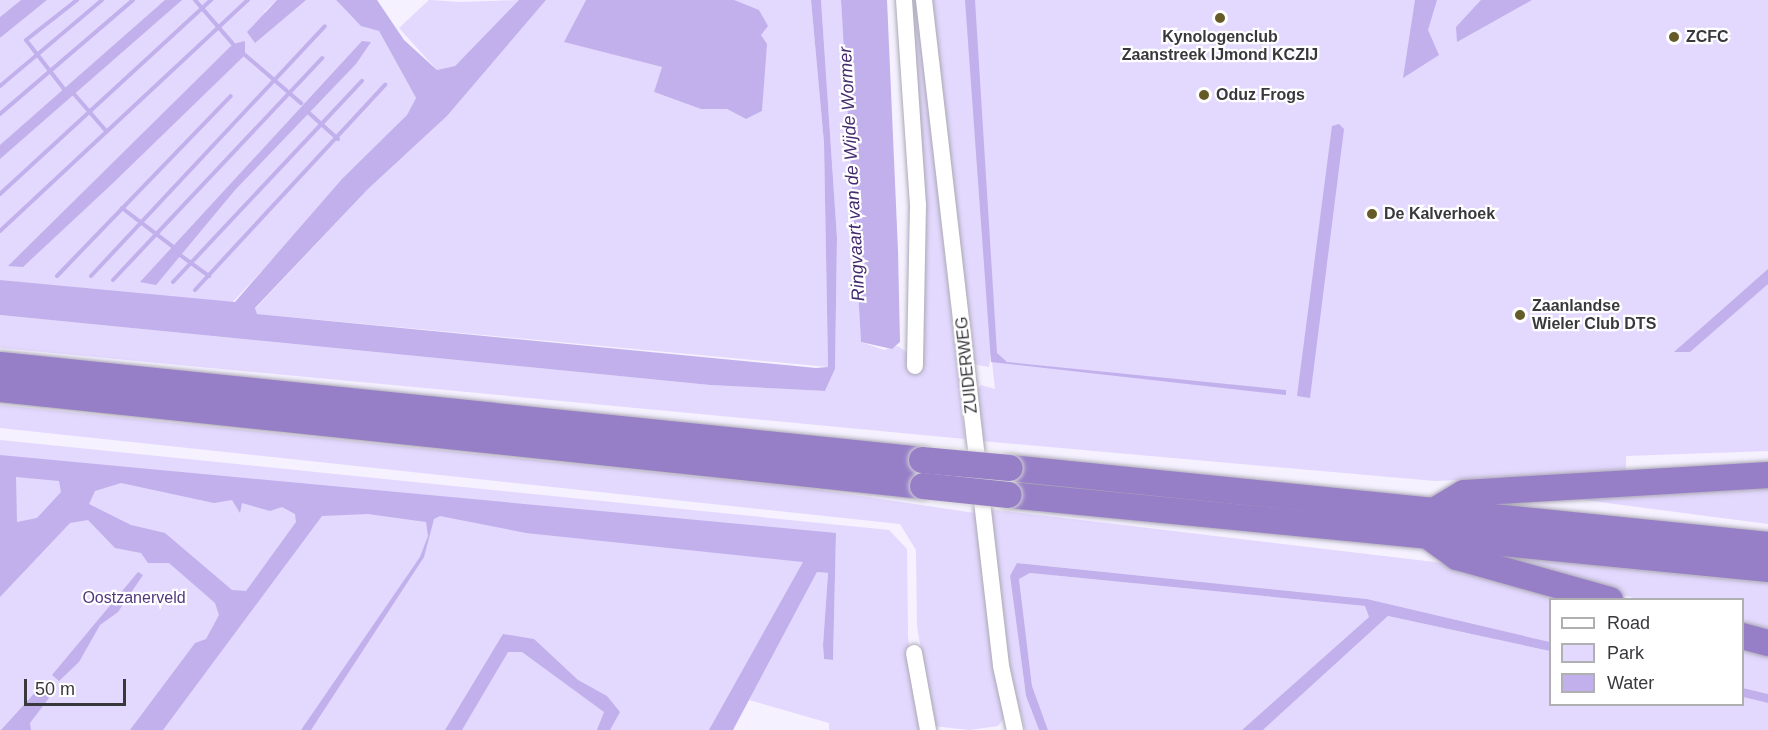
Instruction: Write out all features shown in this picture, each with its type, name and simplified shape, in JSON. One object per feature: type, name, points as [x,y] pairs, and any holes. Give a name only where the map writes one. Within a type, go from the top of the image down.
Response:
[{"type":"highway","points":[[0,366],[1768,545]]},
{"type":"highway","points":[[0,389],[1009,495],[1768,570]]},
{"type":"highway","points":[[1434,511],[1464,493],[1768,475]]},
{"type":"highway","points":[[1429,537],[1457,557],[1603,598]]},
{"type":"highway","points":[[1744,636],[1768,643]]},
{"type":"street","points":[[904,0],[918,205],[915,366]]},
{"type":"street","name":"ZUIDERWEG","points":[[924,0],[1001,666],[1015,730]]},
{"type":"street","points":[[914,653],[928,730]]},
{"type":"green space","points":[[0,0],[21,0],[0,17]]},
{"type":"green space","points":[[47,0],[277,0],[263,13],[306,0],[336,0],[355,20],[379,31],[416,98],[407,115],[230,305],[0,280],[0,38]]},
{"type":"green space","points":[[429,0],[461,2],[519,0],[455,66],[437,70],[399,28]]},
{"type":"green space","points":[[546,0],[586,0],[565,42],[662,67],[654,92],[701,109],[727,109],[746,119],[762,111],[764,74],[734,0],[811,0],[824,143],[828,367],[257,314],[255,309],[368,189],[447,116]]},
{"type":"green space","points":[[821,0],[841,0],[861,342],[884,350],[898,346],[921,363],[908,0],[917,0],[965,439],[0,348],[0,315],[710,385],[825,391],[835,369],[837,238]]},
{"type":"green space","name":"De Kalverhoek","points":[[927,0],[1768,0],[1768,451],[1626,456],[1626,472],[1435,481],[981,441],[976,391],[981,385],[995,389],[991,353],[989,367],[972,364]]},
{"type":"green space","points":[[0,405],[807,488],[975,513],[1004,718],[998,726],[969,730],[934,726],[917,626],[916,550],[900,524],[0,428]]},
{"type":"green space","name":"Oostzanerveld","points":[[0,440],[889,530],[907,549],[908,637],[921,730],[829,730],[829,723],[749,700],[817,572],[828,573],[823,645],[824,659],[833,660],[836,533],[730,730],[0,730]]},
{"type":"green space","points":[[1768,482],[1768,524],[1538,494]]},
{"type":"green space","points":[[988,509],[1443,563],[1578,598],[1549,598],[1549,642],[1367,599],[1018,563],[1010,577],[1026,696],[1039,730],[1025,730],[1011,677]]},
{"type":"green space","points":[[1463,552],[1768,583],[1768,635],[1744,628],[1744,598],[1633,598]]},
{"type":"green space","points":[[1030,573],[1365,606],[1369,617],[1242,730],[1048,730],[1032,686],[1019,579]]},
{"type":"green space","points":[[1388,616],[1549,651],[1549,706],[1744,706],[1744,697],[1768,703],[1768,730],[1263,730]]},
{"type":"green space","points":[[1744,644],[1768,650],[1768,694],[1744,688]]},
{"type":"water","points":[[21,0],[47,0],[0,38],[0,17]]},
{"type":"water","points":[[165,0],[182,0],[0,159],[0,145]]},
{"type":"water","points":[[277,0],[306,0],[255,43],[247,32]]},
{"type":"water","points":[[336,0],[377,0],[404,40],[437,70],[455,66],[519,0],[546,0],[447,116],[368,189],[255,308],[257,314],[816,368],[828,367],[824,143],[811,0],[821,0],[837,238],[835,369],[825,391],[710,385],[0,315],[0,280],[235,302],[342,179],[407,115],[416,98],[379,31],[361,26]]},
{"type":"water","points":[[586,0],[734,0],[759,10],[768,26],[761,35],[767,44],[762,111],[746,119],[727,109],[701,109],[654,92],[662,67],[564,42]]},
{"type":"water","name":"Ringvaart van de Wijde Wormer","points":[[841,0],[887,0],[900,342],[892,349],[861,342]]},
{"type":"water","points":[[965,0],[975,0],[997,353],[1007,362],[1286,390],[1286,395],[991,362]]},
{"type":"water","points":[[1415,0],[1437,0],[1428,30],[1439,55],[1403,78]]},
{"type":"water","points":[[1481,0],[1532,0],[1457,42],[1456,27]]},
{"type":"water","points":[[245,41],[245,55],[112,184],[23,267],[8,266],[233,44]]},
{"type":"water","points":[[362,41],[371,42],[356,64],[235,190],[156,285],[140,282]]},
{"type":"water","points":[[1339,124],[1344,129],[1310,398],[1297,396],[1332,126]]},
{"type":"water","points":[[1768,269],[1768,284],[1690,352],[1674,352]]},
{"type":"water","points":[[0,455],[836,533],[833,660],[824,659],[823,645],[828,573],[817,572],[733,730],[709,730],[803,562],[526,533],[440,516],[434,519],[424,557],[311,730],[301,730],[420,557],[428,536],[426,522],[368,514],[322,516],[163,730],[130,730],[195,643],[206,639],[219,615],[215,603],[169,563],[148,563],[141,553],[115,548],[88,520],[70,523],[0,597]],"holes":[[[16,477],[59,481],[61,492],[37,518],[17,522]],[[121,483],[214,503],[232,500],[240,513],[242,503],[270,511],[282,507],[295,514],[296,522],[246,591],[232,590],[165,533],[131,525],[89,504],[95,491]]]},
{"type":"water","points":[[1017,563],[1367,599],[1549,642],[1549,651],[1388,616],[1263,730],[1242,730],[1369,617],[1365,606],[1030,573],[1019,579],[1032,686],[1048,730],[1039,730],[1026,696],[1010,576]]},
{"type":"water","points":[[138,572],[143,575],[118,612],[100,625],[79,662],[59,681],[52,675]]},
{"type":"water","points":[[503,634],[534,639],[578,680],[607,696],[620,712],[610,730],[597,730],[604,712],[522,652],[508,652],[462,730],[445,730]]},
{"type":"water","points":[[41,686],[49,698],[30,723],[31,730],[1,730]]},
{"type":"water","points":[[1744,688],[1768,694],[1768,703],[1744,697]]},
{"type":"waterway","points":[[64,89],[26,40],[77,0]]},
{"type":"waterway","points":[[0,86],[102,0]]},
{"type":"waterway","points":[[0,114],[133,0]]},
{"type":"waterway","points":[[195,0],[233,44]]},
{"type":"waterway","points":[[0,194],[211,0]]},
{"type":"waterway","points":[[0,231],[248,0]]},
{"type":"waterway","points":[[91,276],[325,26]]},
{"type":"waterway","points":[[245,55],[301,103]]},
{"type":"waterway","points":[[113,280],[322,58]]},
{"type":"waterway","points":[[173,282],[362,81]]},
{"type":"waterway","points":[[195,290],[385,85]]},
{"type":"waterway","points":[[74,94],[107,132]]},
{"type":"waterway","points":[[57,276],[231,96]]},
{"type":"waterway","points":[[309,113],[338,139]]},
{"type":"waterway","points":[[122,208],[172,246]]},
{"type":"waterway","points":[[180,255],[209,276]]},
{"type":"place","name":"Kynologenclub Zaanstreek IJmond KCZIJ","points":[[1220,18]]},
{"type":"place","name":"ZCFC","points":[[1674,37]]},
{"type":"place","name":"Oduz Frogs","points":[[1204,95]]},
{"type":"place","name":"De Kalverhoek","points":[[1372,214]]},
{"type":"place","name":"Zaanlandse Wieler Club DTS","points":[[1520,315]]}]
